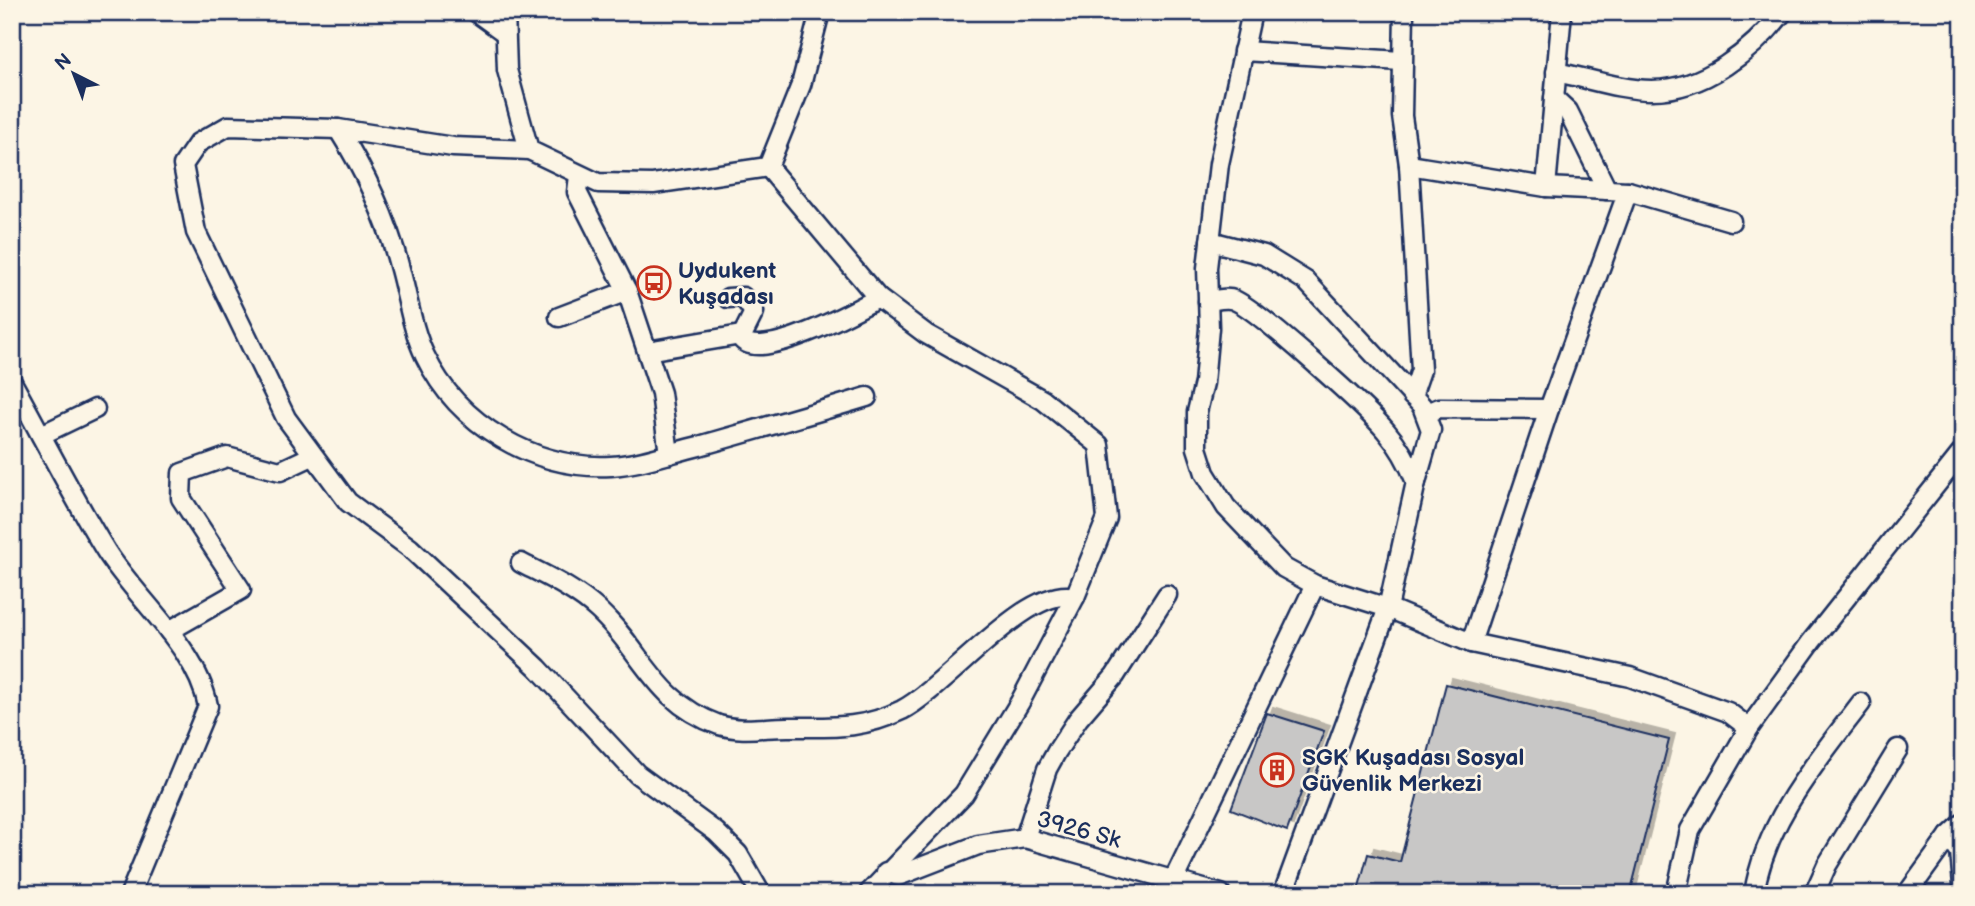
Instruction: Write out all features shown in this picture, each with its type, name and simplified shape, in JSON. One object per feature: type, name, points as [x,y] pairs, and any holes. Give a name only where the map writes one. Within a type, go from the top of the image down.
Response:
[{"type":"street","points":[[476,12],[505,33]]},
{"type":"street","points":[[505,12],[506,71],[529,150]]},
{"type":"street","points":[[768,167],[801,85],[820,12]]},
{"type":"street","points":[[1252,12],[1219,163],[1210,241],[1204,383],[1196,412],[1197,448],[1205,473],[1226,507],[1284,568],[1315,585],[1388,608],[1471,643],[1630,677],[1728,712],[1748,728]]},
{"type":"street","points":[[1404,12],[1401,61],[1404,136],[1409,165],[1421,370],[1412,396]]},
{"type":"street","points":[[1546,187],[1562,12]]},
{"type":"street","points":[[1556,72],[1637,89],[1678,86],[1715,71],[1744,52],[1783,12]]},
{"type":"street","points":[[1242,51],[1401,61]]},
{"type":"street","points":[[1554,98],[1568,111],[1607,190]]},
{"type":"street","points":[[761,894],[738,853],[716,832],[637,774],[518,650],[410,548],[348,502],[286,418],[196,232],[183,165],[198,143],[228,126],[338,129],[453,147],[529,150],[598,183],[653,184],[768,167]]},
{"type":"street","points":[[338,129],[363,171],[382,215],[424,355],[444,387],[462,408],[481,425],[512,444],[566,462],[623,465],[867,397]]},
{"type":"street","points":[[1409,165],[1546,187],[1628,191],[1731,221]]},
{"type":"street","points":[[768,167],[878,298],[926,334],[1043,400],[1099,445],[1107,518],[1075,597],[1020,702],[964,794],[886,872],[868,894]]},
{"type":"street","points":[[579,176],[577,192],[627,291],[661,393],[669,454]]},
{"type":"street","points":[[1471,643],[1549,409],[1628,191]]},
{"type":"street","points":[[1210,241],[1245,248],[1294,272],[1427,413],[1430,439],[1416,482],[1388,608],[1283,894]]},
{"type":"street","points":[[559,317],[627,291]]},
{"type":"street","points":[[728,298],[743,297],[754,312],[741,335]]},
{"type":"street","points":[[741,335],[747,344],[770,345],[840,320],[878,298]]},
{"type":"street","points":[[1208,301],[1233,299],[1248,308],[1309,360],[1386,430],[1410,466],[1416,482]]},
{"type":"street","points":[[647,351],[741,335]]},
{"type":"street","points":[[12,382],[106,551],[139,598],[169,631],[204,683],[208,706],[130,894]]},
{"type":"street","points":[[1427,413],[1439,408],[1549,409]]},
{"type":"street","points":[[41,435],[95,409]]},
{"type":"street","points":[[1676,894],[1690,830],[1748,728],[1811,642],[1963,451]]},
{"type":"street","points":[[169,631],[242,590],[181,498],[182,473],[227,457],[280,471],[312,456]]},
{"type":"street","points":[[521,563],[572,590],[599,610],[614,626],[651,678],[677,702],[719,724],[747,730],[779,727],[829,729],[883,718],[933,690],[1025,608],[1052,596],[1075,597]]},
{"type":"street","points":[[1174,879],[1315,585]]},
{"type":"street","points":[[1026,838],[1057,751],[1078,719],[1115,676],[1167,595]]},
{"type":"street","points":[[1755,894],[1764,854],[1777,825],[1818,761],[1861,703]]},
{"type":"street","points":[[1814,894],[1826,865],[1898,749]]},
{"type":"street","points":[[1907,894],[1949,836],[1963,823]]},
{"type":"street","points":[[1949,836],[1960,852],[1963,885]]},
{"type":"street","name":"3926 Sk","points":[[886,872],[898,876],[978,845],[1026,838],[1221,894]]},
{"type":"building","points":[[1446,684],[1669,740],[1630,894],[1357,894],[1368,854],[1400,862]]},
{"type":"building","name":"SGK Kuşadası Sosyal Güvenlik Merkezi","points":[[1267,713],[1324,731],[1287,831],[1231,809]]},
{"type":"place","name":"Uydukent Kuşadası","points":[[654,283]]},
{"type":"place","name":"SGK Kuşadası Sosyal Güvenlik Merkezi","points":[[1277,770]]}]
